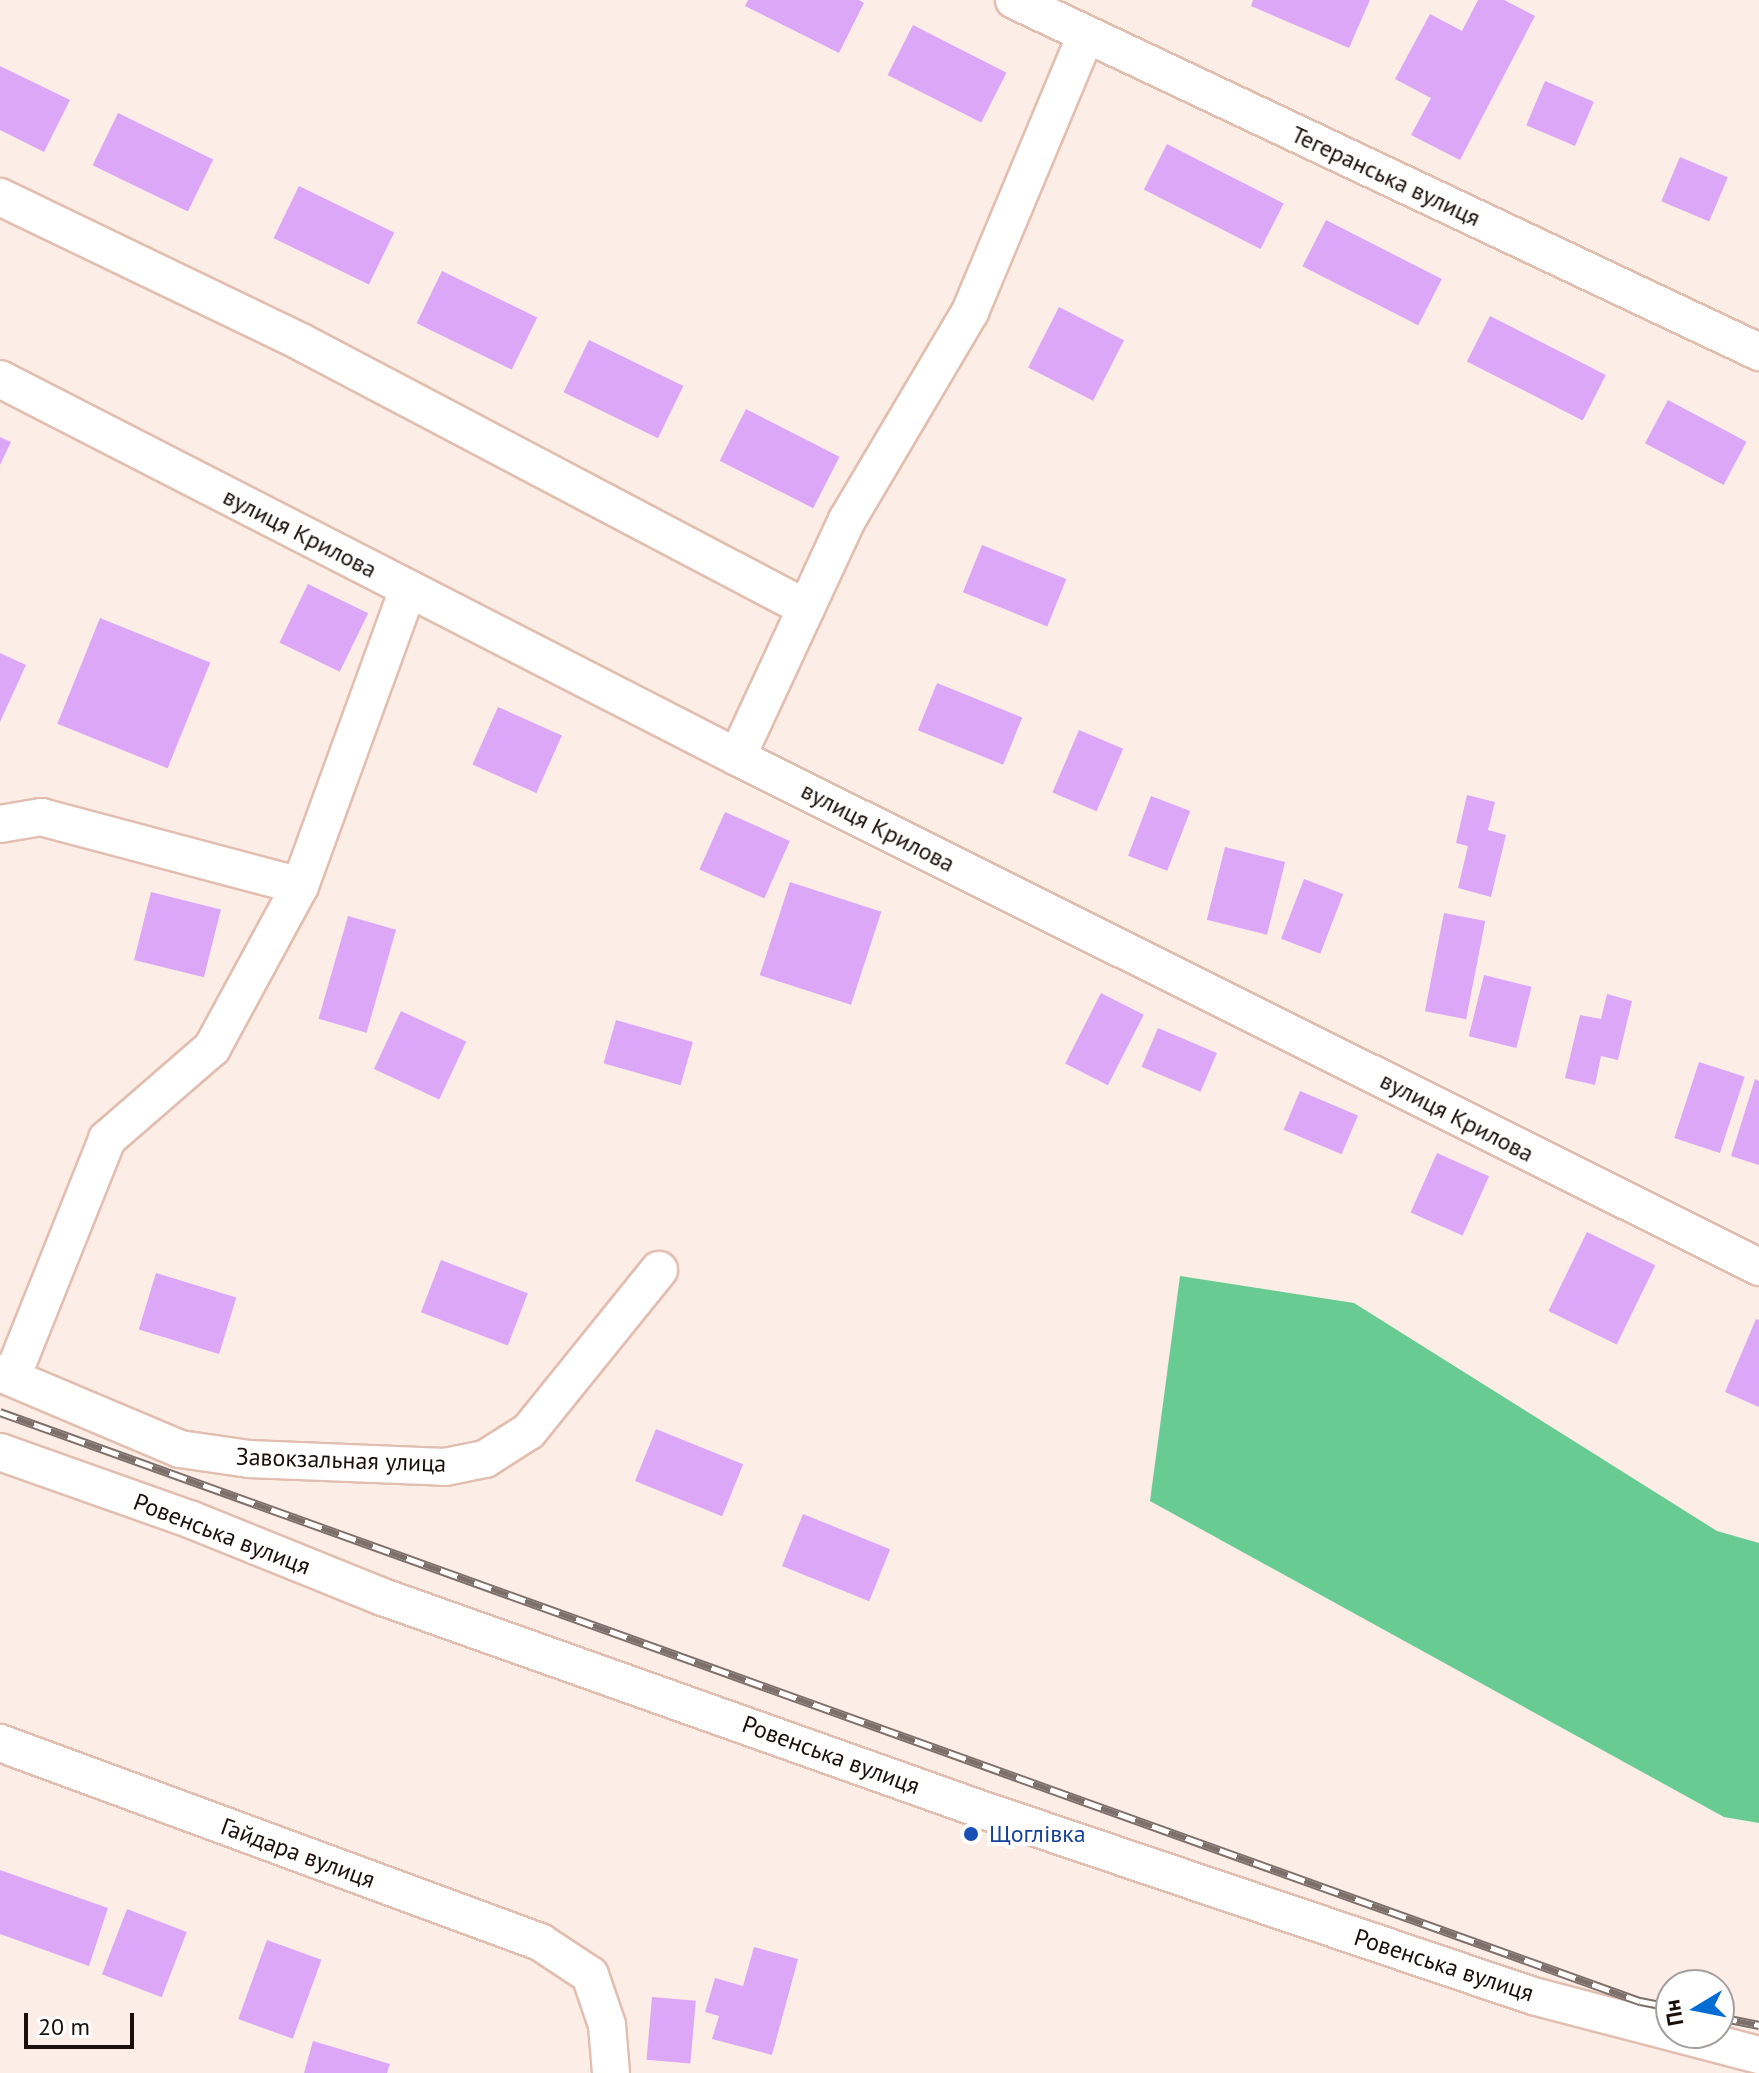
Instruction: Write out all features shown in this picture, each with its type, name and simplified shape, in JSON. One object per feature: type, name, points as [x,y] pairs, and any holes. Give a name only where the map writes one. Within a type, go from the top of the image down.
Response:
[{"type":"street","name":"Тегеранська вулиця","points":[[1014,0],[1759,352]]},
{"type":"street","points":[[737,757],[847,520],[970,312],[1086,35]]},
{"type":"street","points":[[0,197],[301,342],[806,608]]},
{"type":"street","name":"вулиця Крилова","points":[[0,379],[737,757],[1759,1267]]},
{"type":"street","points":[[6,1375],[107,1139],[212,1048],[300,886],[408,589]]},
{"type":"street","points":[[0,824],[41,817],[300,886]]},
{"type":"street","name":"Завокзальная улица","points":[[6,1375],[180,1449],[249,1459],[445,1467],[485,1459],[529,1431],[659,1270]]},
{"type":"street","name":"Ровенська вулиця","points":[[0,1452],[192,1520],[380,1596],[977,1808],[1533,1996],[1655,2027]]},
{"type":"street","name":"Гайдара вулиця","points":[[0,1743],[540,1942],[590,1975],[607,2025],[611,2073]]},
{"type":"street","name":"Ровенська вулиця","points":[[1735,2049],[1759,2055]]},
{"type":"green space","points":[[1180,1276],[1354,1303],[1717,1531],[1759,1543],[1759,1823],[1724,1817],[1150,1501]]},
{"type":"building","points":[[748,0],[859,0],[864,3],[839,53],[745,6]]},
{"type":"building","points":[[1253,0],[1370,0],[1349,48],[1251,6]]},
{"type":"building","points":[[1478,0],[1504,0],[1535,16],[1460,160],[1411,135],[1431,98],[1395,79],[1430,14],[1462,31]]},
{"type":"building","points":[[913,25],[1007,73],[981,123],[888,75]]},
{"type":"building","points":[[0,66],[70,100],[44,152],[0,130]]},
{"type":"building","points":[[1545,81],[1594,102],[1575,146],[1526,125]]},
{"type":"building","points":[[118,113],[213,159],[188,212],[93,165]]},
{"type":"building","points":[[1167,144],[1284,203],[1261,249],[1144,189]]},
{"type":"building","points":[[1680,157],[1728,177],[1709,222],[1661,201]]},
{"type":"building","points":[[299,186],[394,232],[369,285],[274,238]]},
{"type":"building","points":[[1326,220],[1442,279],[1418,325],[1302,266]]},
{"type":"building","points":[[442,271],[537,317],[512,370],[417,323]]},
{"type":"building","points":[[1059,307],[1124,340],[1093,401],[1028,368]]},
{"type":"building","points":[[1490,316],[1606,375],[1583,420],[1467,361]]},
{"type":"building","points":[[589,340],[683,386],[658,438],[564,392]]},
{"type":"building","points":[[1668,400],[1747,442],[1724,485],[1645,443]]},
{"type":"building","points":[[746,409],[840,457],[813,508],[720,461]]},
{"type":"building","points":[[0,437],[11,442],[0,465]]},
{"type":"building","points":[[982,545],[1066,579],[1047,626],[963,592]]},
{"type":"building","points":[[308,584],[368,613],[340,672],[280,642]]},
{"type":"building","points":[[100,618],[210,663],[168,768],[57,724]]},
{"type":"building","points":[[0,653],[26,665],[0,722]]},
{"type":"building","points":[[937,683],[1022,717],[1003,765],[918,730]]},
{"type":"building","points":[[498,707],[562,735],[536,793],[472,765]]},
{"type":"building","points":[[1079,730],[1123,749],[1097,811],[1052,793]]},
{"type":"building","points":[[1467,795],[1495,802],[1488,830],[1506,835],[1491,897],[1458,888],[1468,846],[1456,843]]},
{"type":"building","points":[[1151,796],[1190,811],[1167,871],[1128,856]]},
{"type":"building","points":[[725,812],[790,841],[764,898],[699,870]]},
{"type":"building","points":[[1225,847],[1285,862],[1267,935],[1207,920]]},
{"type":"building","points":[[1304,879],[1343,894],[1320,954],[1281,939]]},
{"type":"building","points":[[790,882],[881,912],[851,1005],[760,975]]},
{"type":"building","points":[[151,892],[221,909],[204,977],[134,960]]},
{"type":"building","points":[[1444,913],[1485,921],[1466,1019],[1425,1011]]},
{"type":"building","points":[[348,916],[396,930],[367,1033],[319,1019]]},
{"type":"building","points":[[1484,975],[1532,987],[1516,1048],[1469,1036]]},
{"type":"building","points":[[1101,993],[1144,1015],[1108,1085],[1065,1063]]},
{"type":"building","points":[[1607,994],[1632,1001],[1618,1060],[1601,1056],[1595,1085],[1565,1078],[1580,1015],[1601,1019]]},
{"type":"building","points":[[401,1011],[466,1041],[439,1099],[374,1069]]},
{"type":"building","points":[[616,1020],[693,1042],[680,1085],[604,1063]]},
{"type":"building","points":[[1158,1028],[1217,1053],[1201,1092],[1142,1067]]},
{"type":"building","points":[[1699,1062],[1745,1077],[1720,1153],[1674,1138]]},
{"type":"building","points":[[1755,1079],[1759,1081],[1759,1165],[1731,1156]]},
{"type":"building","points":[[1300,1091],[1358,1116],[1342,1154],[1284,1130]]},
{"type":"building","points":[[1437,1153],[1489,1176],[1463,1236],[1411,1212]]},
{"type":"building","points":[[1587,1232],[1655,1265],[1617,1344],[1548,1311]]},
{"type":"building","points":[[441,1260],[528,1293],[508,1346],[421,1312]]},
{"type":"building","points":[[156,1273],[236,1298],[219,1354],[139,1329]]},
{"type":"building","points":[[1756,1319],[1759,1320],[1759,1407],[1725,1392]]},
{"type":"building","points":[[656,1429],[743,1464],[722,1516],[635,1481]]},
{"type":"building","points":[[803,1514],[890,1549],[869,1601],[782,1566]]},
{"type":"building","points":[[0,1870],[108,1908],[89,1966],[0,1934]]},
{"type":"building","points":[[127,1909],[187,1932],[162,1997],[102,1974]]},
{"type":"building","points":[[267,1940],[322,1960],[293,2039],[238,2019]]},
{"type":"building","points":[[754,1947],[798,1959],[772,2055],[712,2039],[719,2016],[705,2012],[715,1978],[743,1986]]},
{"type":"building","points":[[652,1997],[696,2001],[690,2064],[647,2060]]},
{"type":"building","points":[[313,2041],[390,2064],[387,2073],[304,2073]]},
{"type":"railway","points":[[0,1412],[1655,2004]]},
{"type":"railway","points":[[1735,2020],[1759,2025]]},
{"type":"place","name":"Щоглівка","points":[[971,1834]]}]
